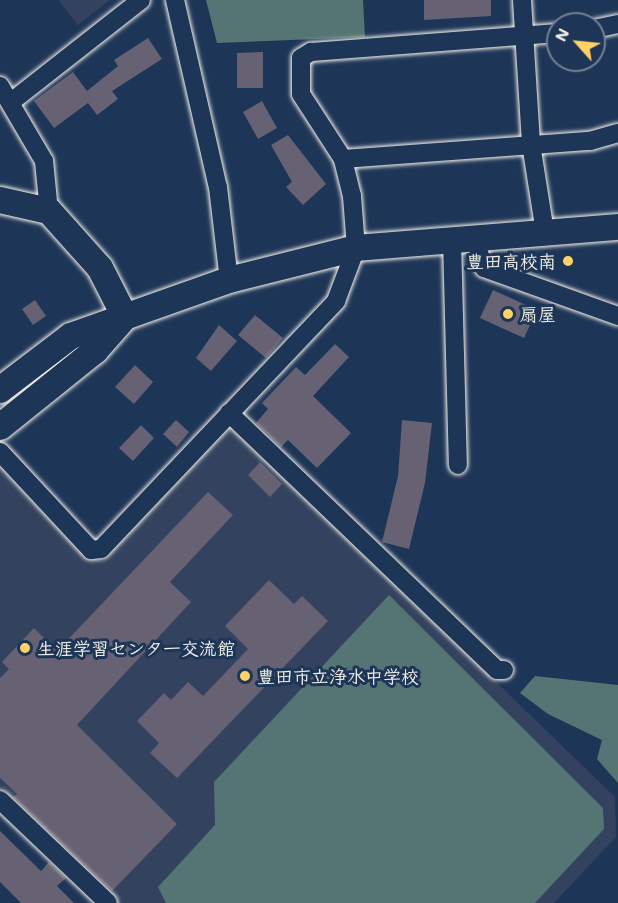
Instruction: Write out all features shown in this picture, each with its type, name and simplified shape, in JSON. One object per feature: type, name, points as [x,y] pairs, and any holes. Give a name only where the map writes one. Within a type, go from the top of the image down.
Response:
[{"type":"street","points":[[11,102],[141,0]]},
{"type":"street","points":[[175,0],[218,188],[229,280]]},
{"type":"street","points":[[522,0],[531,144],[545,232]]},
{"type":"street","points":[[0,452],[91,550],[101,549],[336,301],[356,248],[343,159],[301,94],[298,68],[306,54],[546,34]]},
{"type":"street","points":[[0,86],[45,161],[49,211]]},
{"type":"street","points":[[343,159],[590,141],[618,134]]},
{"type":"street","points":[[0,200],[49,211],[100,268],[125,317]]},
{"type":"street","points":[[0,390],[70,336],[229,280],[356,248],[618,227]]},
{"type":"street","points":[[463,240],[484,268],[618,316]]},
{"type":"street","points":[[458,465],[463,240]]},
{"type":"street","points":[[0,427],[95,351],[125,317]]},
{"type":"street","points":[[229,413],[497,670],[504,670]]},
{"type":"street","points":[[0,800],[108,903]]},
{"type":"shaded area","points":[[58,0],[110,0],[78,25]]},
{"type":"shaded area","name":"豊田市立浄水中学校","points":[[237,431],[615,797],[616,837],[554,903],[118,903],[0,791],[0,467],[87,558],[103,561],[220,432]]},
{"type":"green space","points":[[206,0],[363,0],[365,37],[217,43]]},
{"type":"green space","points":[[389,595],[603,808],[604,829],[535,903],[166,903],[158,887],[215,825],[214,782]]},
{"type":"green space","points":[[535,676],[618,685],[618,783],[597,759],[602,740],[548,714],[520,693]]},
{"type":"building","points":[[424,0],[491,0],[491,16],[424,20]]},
{"type":"building","points":[[148,38],[162,59],[112,91],[118,99],[97,115],[88,103],[54,128],[34,101],[73,72],[87,91],[118,66],[114,60]]},
{"type":"building","points":[[263,52],[263,88],[237,88],[237,53]]},
{"type":"building","points":[[262,101],[277,128],[258,139],[243,112]]},
{"type":"building","points":[[288,135],[326,184],[303,205],[286,187],[292,182],[271,145]]},
{"type":"building","name":"扇屋","points":[[493,290],[537,310],[524,338],[480,318]]},
{"type":"building","points":[[35,300],[46,316],[33,325],[22,309]]},
{"type":"building","points":[[255,315],[283,338],[266,358],[238,335]]},
{"type":"building","points":[[219,325],[237,341],[211,371],[196,358]]},
{"type":"building","points":[[335,344],[349,357],[313,396],[351,433],[317,468],[288,440],[281,447],[256,423],[268,409],[262,403],[296,367],[305,375]]},
{"type":"building","points":[[135,365],[153,382],[134,404],[115,387]]},
{"type":"building","points":[[176,420],[189,432],[177,447],[163,434]]},
{"type":"building","points":[[402,420],[432,423],[425,483],[409,549],[382,542],[398,476]]},
{"type":"building","points":[[141,425],[154,438],[133,461],[119,448]]},
{"type":"building","points":[[260,462],[282,484],[270,497],[248,475]]},
{"type":"building","points":[[208,492],[233,515],[170,582],[191,602],[77,725],[177,824],[112,891],[13,797],[17,794],[0,778],[0,678],[9,669],[2,662],[34,628],[57,651]]},
{"type":"building","points":[[269,580],[294,604],[302,596],[328,621],[177,778],[150,753],[159,743],[137,721],[164,693],[171,700],[188,682],[203,696],[248,649],[225,626]]},
{"type":"building","points":[[0,831],[41,871],[49,862],[66,878],[57,886],[74,903],[21,903],[0,882]]},
{"type":"place","name":"豊田高校南","points":[[568,261]]},
{"type":"place","name":"扇屋","points":[[508,314]]},
{"type":"place","name":"生涯学習センタ一交流館","points":[[25,648]]},
{"type":"place","name":"豊田市立浄水中学校","points":[[245,676]]}]
